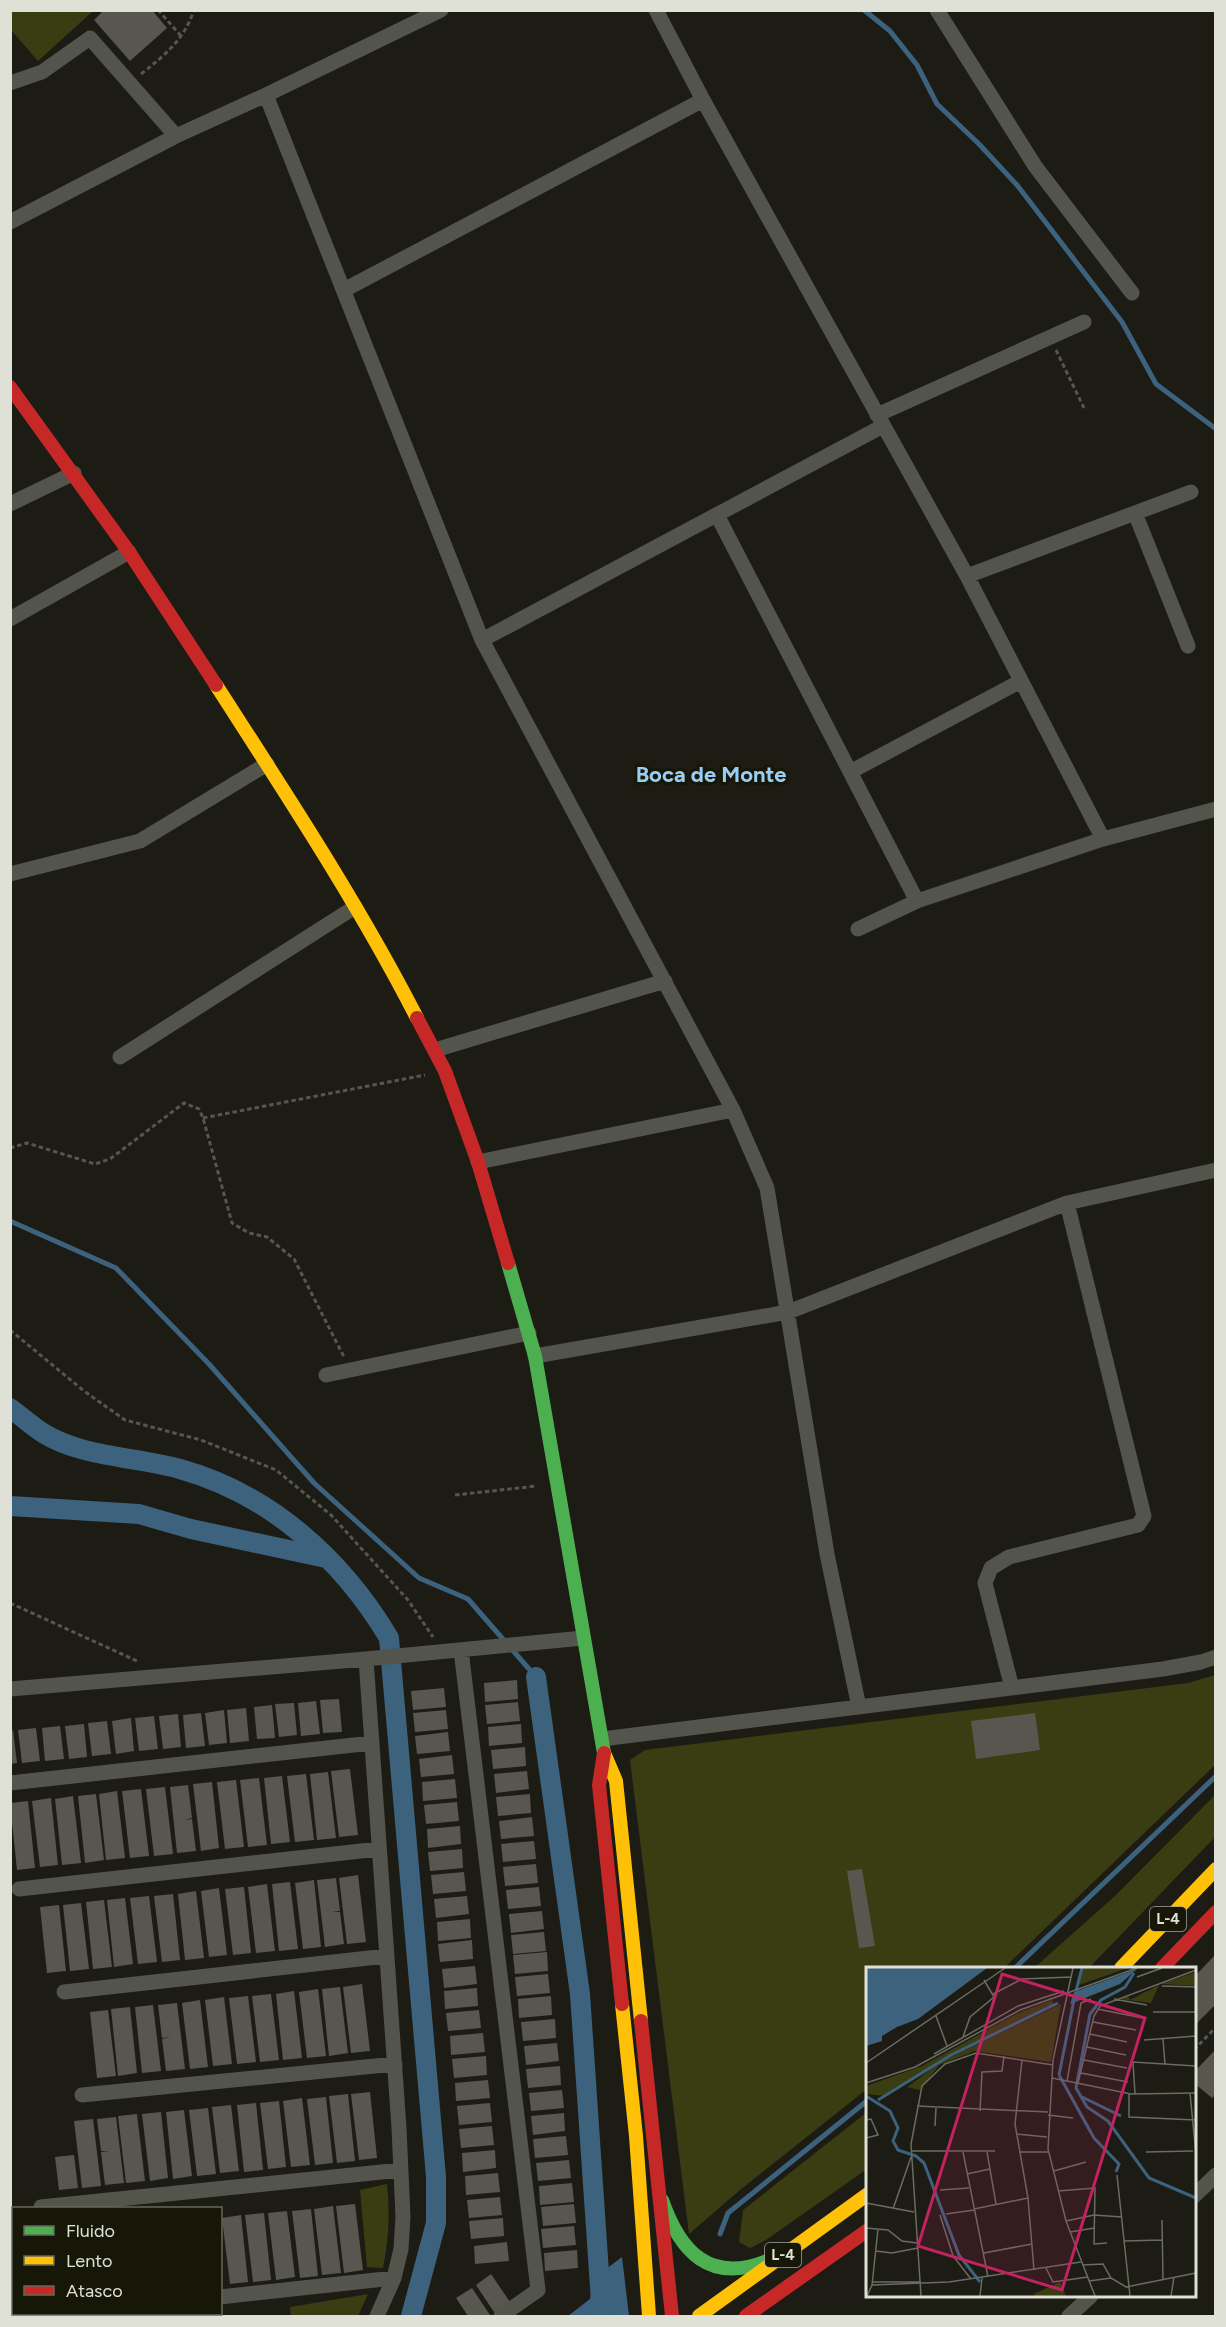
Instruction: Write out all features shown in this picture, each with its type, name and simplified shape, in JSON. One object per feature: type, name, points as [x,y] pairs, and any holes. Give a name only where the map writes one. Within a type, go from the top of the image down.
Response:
[{"type":"main road","points":[[10,387],[74,472],[129,552],[267,764],[387,959],[445,1071],[478,1162],[535,1356],[603,1746],[616,1781],[662,2200],[672,2316]]},
{"type":"main road","points":[[603,1746],[598,1785],[636,2136],[648,2316]]},
{"type":"main road","name":"L-4","points":[[1122,1967],[1215,1869]]},
{"type":"main road","name":"L-4","points":[[1163,1967],[1215,1912]]},
{"type":"main road","name":"L-4","points":[[699,2316],[866,2195]]},
{"type":"main road","points":[[662,2200],[669,2222],[680,2243],[694,2256],[705,2262],[741,2270],[778,2258]]},
{"type":"main road","name":"L-4","points":[[746,2316],[866,2231]]},
{"type":"street","points":[[10,222],[176,136],[267,95],[441,10]]},
{"type":"street","points":[[656,10],[703,100],[967,576],[1103,840]]},
{"type":"street","points":[[937,10],[1035,166],[1132,293]]},
{"type":"street","points":[[10,83],[42,72],[90,38],[176,136]]},
{"type":"street","points":[[267,95],[482,640],[733,1110],[767,1188],[826,1554],[859,1707]]},
{"type":"street","points":[[344,291],[703,100]]},
{"type":"street","points":[[482,640],[717,515],[880,420],[1084,322]]},
{"type":"street","points":[[10,504],[74,472]]},
{"type":"street","points":[[967,576],[1191,492]]},
{"type":"street","points":[[1135,513],[1188,646]]},
{"type":"street","points":[[717,515],[917,901]]},
{"type":"street","points":[[10,619],[129,552]]},
{"type":"street","points":[[850,772],[1020,681]]},
{"type":"street","points":[[10,874],[140,841],[267,764]]},
{"type":"street","points":[[858,929],[917,901],[1103,840],[1215,809]]},
{"type":"street","points":[[120,1057],[355,908]]},
{"type":"street","points":[[435,1050],[665,981]]},
{"type":"street","points":[[478,1162],[733,1110]]},
{"type":"street","points":[[535,1356],[788,1312],[1067,1203],[1215,1170]]},
{"type":"street","points":[[1012,1688],[985,1583],[991,1568],[1009,1557],[1137,1525],[1144,1516],[1067,1203]]},
{"type":"street","points":[[326,1375],[529,1333]]},
{"type":"street","points":[[10,1689],[583,1638]]},
{"type":"street","points":[[461,1650],[538,2290],[501,2316]]},
{"type":"street","points":[[603,1746],[859,1707],[1163,1669],[1202,1662],[1215,1657]]},
{"type":"street","points":[[367,1659],[403,2217],[401,2249],[394,2278],[377,2316]]},
{"type":"street","points":[[10,1783],[372,1743]]},
{"type":"street","points":[[19,1888],[380,1849]]},
{"type":"street","points":[[64,1992],[387,1956]]},
{"type":"street","points":[[82,2095],[394,2064]]},
{"type":"street","points":[[41,2207],[401,2170]]},
{"type":"street","points":[[1196,2194],[1215,2175]]},
{"type":"street","points":[[222,2297],[394,2278]]},
{"type":"street","points":[[1069,2316],[1089,2297]]},
{"type":"path","points":[[158,10],[182,37]]},
{"type":"path","points":[[130,83],[175,47],[189,27],[194,10]]},
{"type":"path","points":[[1050,338],[1083,408]]},
{"type":"path","points":[[203,1118],[445,1071]]},
{"type":"path","points":[[10,1148],[27,1143],[95,1164],[110,1159],[184,1103],[199,1109],[232,1223],[249,1233],[267,1237],[294,1258],[350,1370]]},
{"type":"path","points":[[10,1330],[84,1391],[125,1420],[201,1440],[276,1470],[330,1515],[408,1600],[436,1652]]},
{"type":"path","points":[[455,1495],[557,1484]]},
{"type":"path","points":[[10,1603],[137,1661]]},
{"type":"path","points":[[1196,2048],[1215,2027]]},
{"type":"shaded area","points":[[10,11],[93,11],[38,61],[11,30]]},
{"type":"shaded area","points":[[1215,1675],[1215,1765],[1005,1967],[866,1967],[866,2090],[740,2190],[689,2234],[630,1760],[645,1750],[1188,1683]]},
{"type":"shaded area","points":[[1215,1795],[1215,1837],[1090,1967],[1035,1967],[1116,1895]]},
{"type":"shaded area","points":[[866,2113],[866,2170],[766,2240],[750,2248],[739,2242],[743,2210]]},
{"type":"shaded area","points":[[387,2184],[387,2247],[383,2268],[367,2267],[360,2190]]},
{"type":"shaded area","points":[[368,2294],[358,2316],[291,2316],[290,2307]]},
{"type":"water","points":[[622,2257],[629,2316],[568,2316],[590,2299],[594,2278]]},
{"type":"building","points":[[104,10],[152,10],[167,28],[130,61],[94,20]]},
{"type":"building","points":[[517,1680],[518,1699],[485,1702],[484,1683]]},
{"type":"building","points":[[444,1688],[446,1707],[413,1710],[411,1691]]},
{"type":"building","points":[[339,1699],[342,1732],[323,1733],[320,1700]]},
{"type":"building","points":[[316,1701],[320,1734],[301,1736],[298,1703]]},
{"type":"building","points":[[518,1702],[520,1721],[487,1724],[485,1705]]},
{"type":"building","points":[[294,1703],[297,1735],[279,1737],[275,1704]]},
{"type":"building","points":[[272,1705],[275,1738],[257,1739],[254,1707]]},
{"type":"building","points":[[246,1708],[249,1741],[230,1743],[227,1710]]},
{"type":"building","points":[[224,1710],[227,1743],[209,1745],[205,1713]]},
{"type":"building","points":[[446,1710],[448,1729],[415,1732],[413,1713]]},
{"type":"building","points":[[201,1713],[205,1746],[186,1748],[183,1715]]},
{"type":"building","points":[[1035,1713],[1040,1750],[976,1759],[971,1721]]},
{"type":"building","points":[[178,1714],[181,1747],[163,1749],[159,1716]]},
{"type":"building","points":[[154,1716],[158,1749],[139,1751],[135,1718]]},
{"type":"building","points":[[131,1718],[134,1751],[116,1754],[112,1721]]},
{"type":"building","points":[[107,1721],[111,1754],[92,1756],[88,1723]]},
{"type":"building","points":[[84,1724],[87,1757],[69,1759],[65,1726]]},
{"type":"building","points":[[521,1724],[522,1743],[489,1746],[488,1727]]},
{"type":"building","points":[[60,1726],[64,1759],[45,1761],[42,1728]]},
{"type":"building","points":[[36,1728],[40,1761],[22,1763],[18,1730]]},
{"type":"building","points":[[13,1730],[17,1763],[10,1764],[10,1731]]},
{"type":"building","points":[[448,1732],[450,1751],[417,1754],[415,1736]]},
{"type":"building","points":[[525,1747],[526,1766],[493,1769],[491,1750]]},
{"type":"building","points":[[452,1755],[454,1774],[421,1777],[419,1759]]},
{"type":"building","points":[[350,1769],[358,1835],[339,1837],[331,1771]]},
{"type":"building","points":[[527,1771],[529,1789],[496,1793],[494,1774]]},
{"type":"building","points":[[328,1772],[336,1838],[317,1840],[310,1774]]},
{"type":"building","points":[[306,1774],[314,1840],[295,1842],[287,1776]]},
{"type":"building","points":[[282,1776],[290,1842],[271,1844],[264,1778]]},
{"type":"building","points":[[259,1778],[267,1845],[248,1847],[240,1780]]},
{"type":"building","points":[[455,1779],[457,1798],[423,1801],[422,1782]]},
{"type":"building","points":[[236,1780],[244,1847],[225,1849],[217,1782]]},
{"type":"building","points":[[212,1782],[219,1848],[201,1851],[193,1784]]},
{"type":"building","points":[[188,1785],[192,1818],[184,1820],[192,1819],[196,1851],[177,1853],[170,1787]]},
{"type":"building","points":[[165,1787],[173,1854],[154,1856],[146,1789]]},
{"type":"building","points":[[141,1789],[149,1856],[130,1858],[122,1791]]},
{"type":"building","points":[[117,1791],[125,1858],[106,1860],[99,1794]]},
{"type":"building","points":[[96,1794],[104,1860],[85,1863],[78,1796]]},
{"type":"building","points":[[530,1794],[531,1813],[498,1816],[496,1797]]},
{"type":"building","points":[[73,1796],[81,1863],[62,1865],[55,1799]]},
{"type":"building","points":[[51,1798],[58,1865],[40,1867],[32,1801]]},
{"type":"building","points":[[28,1801],[35,1868],[17,1870],[10,1803]]},
{"type":"building","points":[[457,1802],[459,1821],[426,1824],[424,1805]]},
{"type":"building","points":[[532,1817],[534,1836],[501,1839],[499,1821]]},
{"type":"building","points":[[460,1826],[461,1844],[428,1848],[427,1829]]},
{"type":"building","points":[[534,1841],[536,1859],[503,1862],[501,1844]]},
{"type":"building","points":[[462,1849],[463,1868],[430,1871],[428,1852]]},
{"type":"building","points":[[536,1864],[538,1883],[505,1886],[503,1867]]},
{"type":"building","points":[[862,1869],[875,1946],[859,1948],[847,1871]]},
{"type":"building","points":[[464,1872],[466,1891],[433,1894],[431,1875]]},
{"type":"building","points":[[358,1875],[366,1942],[347,1944],[339,1878]]},
{"type":"building","points":[[336,1878],[340,1911],[332,1912],[340,1912],[344,1944],[325,1947],[317,1880]]},
{"type":"building","points":[[314,1880],[321,1947],[303,1949],[295,1883]]},
{"type":"building","points":[[290,1882],[298,1949],[279,1951],[272,1884]]},
{"type":"building","points":[[267,1884],[275,1951],[256,1953],[248,1887]]},
{"type":"building","points":[[244,1887],[251,1953],[233,1955],[225,1889]]},
{"type":"building","points":[[539,1887],[541,1906],[508,1909],[506,1890]]},
{"type":"building","points":[[219,1888],[227,1955],[209,1957],[201,1891]]},
{"type":"building","points":[[196,1891],[204,1958],[185,1960],[178,1894]]},
{"type":"building","points":[[173,1894],[180,1960],[162,1962],[154,1896]]},
{"type":"building","points":[[149,1896],[157,1962],[138,1964],[130,1898]]},
{"type":"building","points":[[467,1896],[469,1914],[436,1918],[434,1899]]},
{"type":"building","points":[[125,1898],[133,1964],[114,1967],[107,1900]]},
{"type":"building","points":[[104,1900],[112,1967],[93,1969],[86,1902]]},
{"type":"building","points":[[81,1903],[89,1969],[70,1971],[63,1905]]},
{"type":"building","points":[[59,1905],[66,1971],[47,1973],[40,1907]]},
{"type":"building","points":[[542,1911],[544,1929],[511,1933],[509,1914]]},
{"type":"building","points":[[470,1919],[471,1938],[438,1941],[437,1922]]},
{"type":"building","points":[[544,1932],[546,1951],[513,1954],[511,1935]]},
{"type":"building","points":[[472,1940],[473,1959],[440,1962],[438,1944]]},
{"type":"building","points":[[547,1952],[548,1971],[515,1974],[513,1955]]},
{"type":"building","points":[[1216,1954],[1216,2004],[1196,2024],[1196,1975]]},
{"type":"building","points":[[475,1966],[477,1984],[444,1988],[442,1969]]},
{"type":"building","points":[[548,1974],[550,1993],[517,1996],[515,1977]]},
{"type":"building","points":[[362,1984],[370,2051],[351,2053],[343,1987]]},
{"type":"building","points":[[340,1987],[348,2053],[329,2056],[322,1989]]},
{"type":"building","points":[[477,1988],[478,2006],[445,2009],[444,1991]]},
{"type":"building","points":[[318,1989],[326,2056],[307,2058],[299,1992]]},
{"type":"building","points":[[294,1991],[302,2058],[283,2060],[276,1994]]},
{"type":"building","points":[[271,1994],[279,2060],[260,2062],[252,1996]]},
{"type":"building","points":[[248,1996],[256,2062],[237,2064],[229,1998]]},
{"type":"building","points":[[551,1996],[552,2015],[519,2018],[518,1999]]},
{"type":"building","points":[[224,1997],[232,2064],[213,2066],[205,2000]]},
{"type":"building","points":[[200,2000],[208,2067],[190,2069],[182,2003]]},
{"type":"building","points":[[177,2003],[185,2069],[166,2071],[162,2039],[170,2037],[162,2038],[158,2005]]},
{"type":"building","points":[[153,2005],[161,2071],[142,2073],[135,2007]]},
{"type":"building","points":[[130,2007],[137,2073],[118,2076],[111,2009]]},
{"type":"building","points":[[108,2010],[116,2076],[97,2078],[90,2012]]},
{"type":"building","points":[[479,2010],[481,2028],[448,2031],[446,2013]]},
{"type":"building","points":[[555,2019],[556,2038],[523,2041],[521,2022]]},
{"type":"building","points":[[483,2033],[485,2052],[451,2055],[450,2036]]},
{"type":"building","points":[[557,2043],[559,2061],[526,2065],[524,2046]]},
{"type":"building","points":[[1216,2049],[1216,2094],[1212,2098],[1196,2085],[1196,2070]]},
{"type":"building","points":[[486,2056],[487,2075],[454,2078],[452,2059]]},
{"type":"building","points":[[560,2066],[561,2085],[528,2088],[526,2069]]},
{"type":"building","points":[[488,2080],[490,2098],[456,2101],[455,2083]]},
{"type":"building","points":[[562,2090],[564,2108],[531,2111],[529,2093]]},
{"type":"building","points":[[370,2092],[377,2158],[359,2160],[351,2094]]},
{"type":"building","points":[[348,2094],[355,2161],[337,2163],[329,2096]]},
{"type":"building","points":[[326,2097],[333,2163],[315,2165],[307,2099]]},
{"type":"building","points":[[302,2098],[310,2165],[291,2167],[283,2101]]},
{"type":"building","points":[[279,2101],[286,2167],[268,2169],[260,2103]]},
{"type":"building","points":[[256,2103],[263,2170],[244,2172],[237,2105]]},
{"type":"building","points":[[490,2103],[492,2122],[459,2125],[457,2106]]},
{"type":"building","points":[[231,2105],[239,2171],[220,2173],[212,2107]]},
{"type":"building","points":[[208,2108],[216,2174],[197,2176],[189,2110]]},
{"type":"building","points":[[184,2110],[192,2176],[173,2179],[166,2112]]},
{"type":"building","points":[[161,2112],[168,2178],[150,2181],[142,2114]]},
{"type":"building","points":[[564,2113],[565,2131],[533,2135],[531,2116]]},
{"type":"building","points":[[137,2114],[145,2181],[126,2183],[118,2116]]},
{"type":"building","points":[[116,2117],[124,2183],[105,2185],[101,2152],[109,2151],[101,2151],[97,2119]]},
{"type":"building","points":[[93,2119],[101,2186],[82,2188],[74,2121]]},
{"type":"building","points":[[492,2126],[494,2145],[461,2148],[459,2129]]},
{"type":"building","points":[[566,2136],[568,2155],[535,2158],[533,2139]]},
{"type":"building","points":[[495,2150],[496,2168],[463,2172],[462,2153]]},
{"type":"building","points":[[74,2155],[78,2188],[59,2190],[55,2157]]},
{"type":"building","points":[[569,2160],[571,2178],[538,2181],[536,2163]]},
{"type":"building","points":[[498,2173],[500,2192],[466,2195],[465,2176]]},
{"type":"building","points":[[572,2183],[574,2202],[540,2205],[539,2186]]},
{"type":"building","points":[[500,2197],[502,2215],[469,2218],[467,2200]]},
{"type":"building","points":[[355,2204],[363,2270],[344,2273],[336,2206]]},
{"type":"building","points":[[574,2204],[576,2223],[543,2226],[541,2207]]},
{"type":"building","points":[[333,2206],[341,2273],[322,2275],[314,2209]]},
{"type":"building","points":[[311,2209],[318,2276],[300,2278],[292,2211]]},
{"type":"building","points":[[287,2211],[295,2277],[276,2280],[268,2213]]},
{"type":"building","points":[[264,2213],[271,2280],[253,2282],[245,2215]]},
{"type":"building","points":[[241,2215],[248,2282],[230,2284],[222,2218]]},
{"type":"building","points":[[503,2218],[504,2236],[471,2239],[469,2221]]},
{"type":"building","points":[[574,2226],[576,2245],[543,2248],[541,2229]]},
{"type":"building","points":[[507,2242],[509,2261],[475,2264],[474,2246]]},
{"type":"building","points":[[577,2250],[578,2268],[545,2271],[544,2253]]},
{"type":"building","points":[[491,2274],[510,2302],[494,2312],[476,2285]]},
{"type":"building","points":[[472,2288],[490,2315],[468,2316],[456,2298]]},
{"type":"waterway","points":[[864,10],[890,31],[917,65],[937,104],[1017,185],[1122,322],[1156,384],[1216,429]]},
{"type":"waterway","points":[[10,1221],[116,1268],[209,1364],[314,1483],[419,1578],[468,1599],[536,1677]]},
{"type":"waterway","points":[[10,1408],[43,1433],[74,1447],[180,1469],[213,1480],[244,1495],[301,1533],[326,1556],[370,1609],[389,1638],[436,2177],[436,2223],[411,2316]]},
{"type":"waterway","points":[[10,1506],[139,1514],[191,1529],[326,1558]]},
{"type":"waterway","points":[[536,1677],[580,1994],[602,2316]]},
{"type":"waterway","points":[[1016,1967],[1216,1776]]},
{"type":"waterway","points":[[720,2234],[728,2213],[866,2102]]},
{"type":"traffic: fast","points":[[508,1263],[535,1356],[604,1753]]},
{"type":"traffic: fast","points":[[662,2200],[678,2235],[700,2259],[713,2266],[729,2268],[747,2267],[767,2261]]},
{"type":"traffic: slow","points":[[216,685],[346,891],[417,1018]]},
{"type":"traffic: slow","points":[[604,1753],[616,1781],[641,2021]]},
{"type":"traffic: slow","points":[[1122,1967],[1216,1869]]},
{"type":"traffic: slow","points":[[622,2004],[636,2136],[649,2316]]},
{"type":"traffic: slow","points":[[699,2316],[866,2195]]},
{"type":"traffic: jam","points":[[10,387],[129,552],[216,685]]},
{"type":"traffic: jam","points":[[417,1018],[445,1071],[478,1162],[508,1263]]},
{"type":"traffic: jam","points":[[604,1753],[599,1785],[622,2004]]},
{"type":"traffic: jam","points":[[1163,1967],[1216,1912]]},
{"type":"traffic: jam","points":[[641,2021],[672,2316]]},
{"type":"traffic: jam","points":[[746,2316],[866,2231]]},
{"type":"district","name":"Boca de Monte","points":[[711,774]]}]
